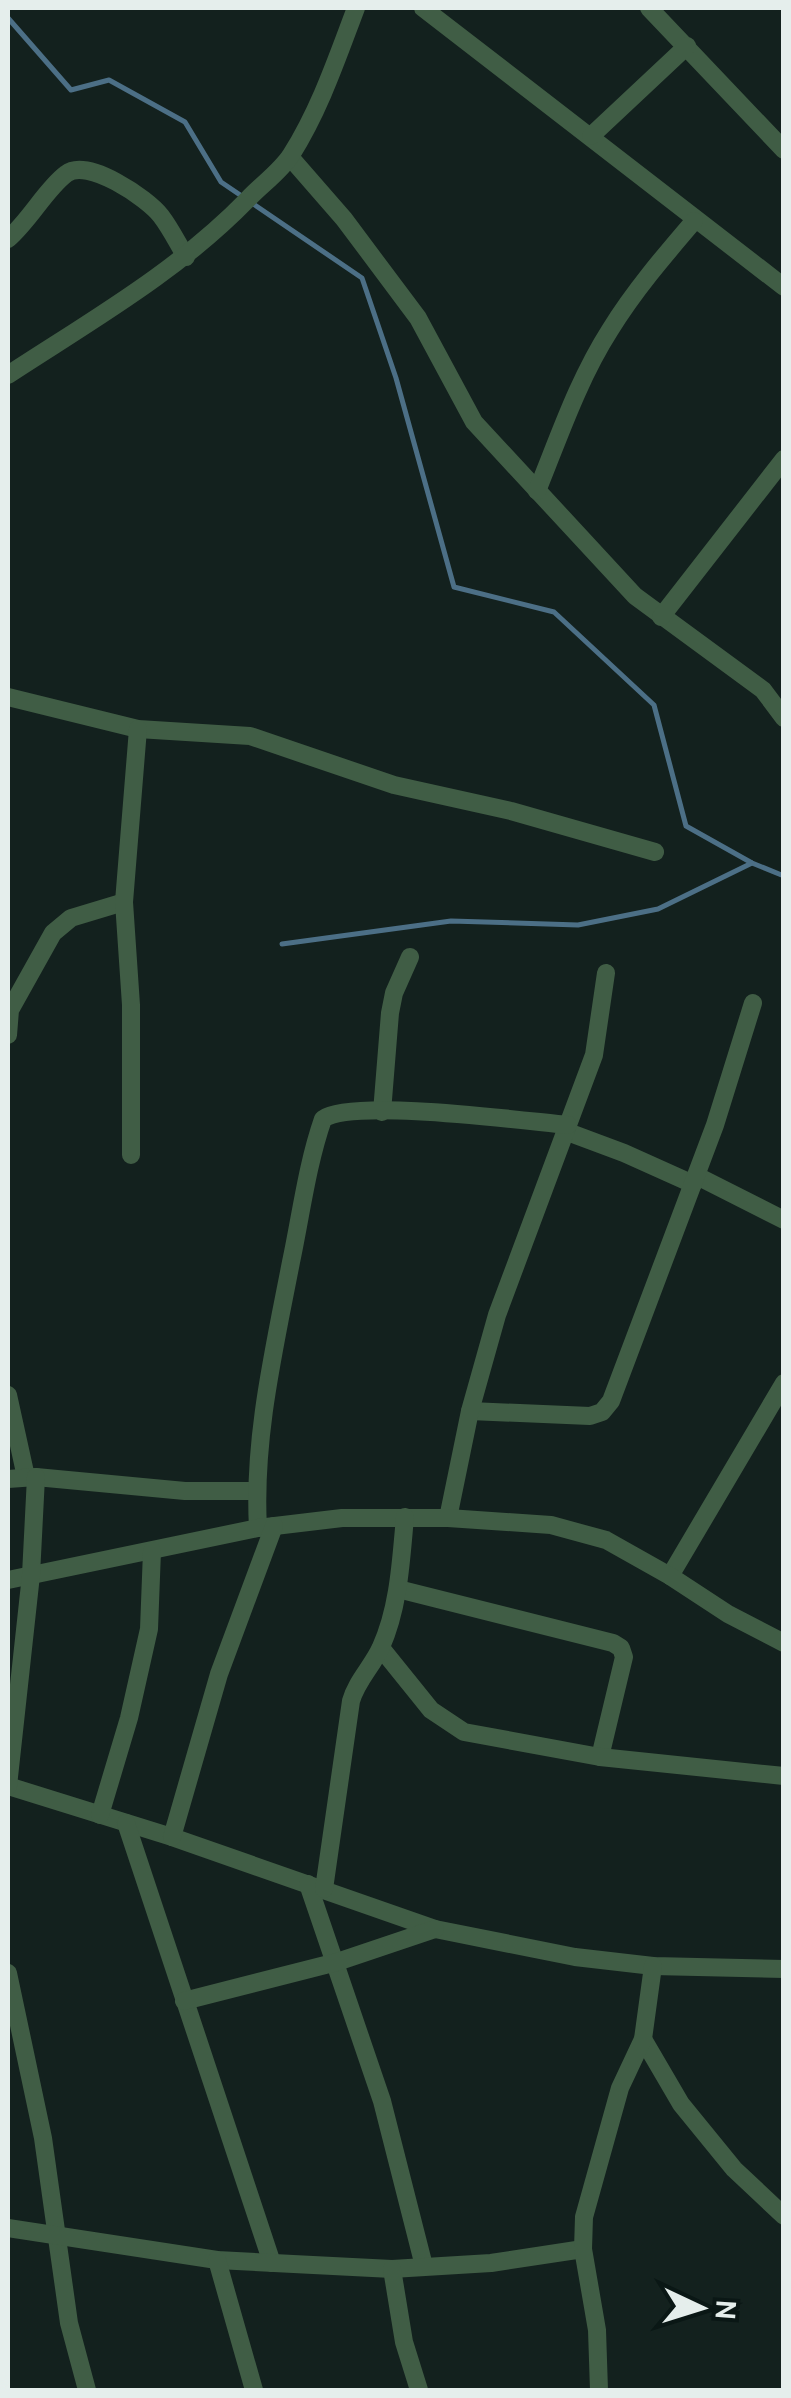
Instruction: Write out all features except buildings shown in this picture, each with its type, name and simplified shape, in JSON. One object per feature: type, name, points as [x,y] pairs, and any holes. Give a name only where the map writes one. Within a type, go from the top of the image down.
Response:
[{"type":"street","points":[[8,375],[109,312],[186,257],[290,157],[325,92],[356,8]]},
{"type":"street","points":[[424,8],[784,287]]},
{"type":"street","points":[[650,8],[784,150]]},
{"type":"street","points":[[591,136],[686,46]]},
{"type":"street","points":[[290,157],[344,219],[418,318],[474,422],[635,596],[764,690],[784,718]]},
{"type":"street","points":[[8,239],[66,173],[77,169],[91,171],[128,188],[160,214],[186,257]]},
{"type":"street","points":[[538,491],[570,409],[608,333],[636,290],[694,221]]},
{"type":"street","points":[[661,617],[784,460]]},
{"type":"street","points":[[8,697],[138,729],[250,736],[394,785],[511,811],[655,852]]},
{"type":"street","points":[[130,1155],[131,1004],[124,902],[138,729]]},
{"type":"street","points":[[8,1035],[9,1009],[53,933],[71,918],[124,902]]},
{"type":"street","points":[[382,1112],[390,1013],[410,957]]},
{"type":"street","points":[[448,1518],[470,1411],[497,1315],[594,1054],[606,973]]},
{"type":"street","points":[[470,1411],[590,1416],[602,1412],[611,1401],[695,1180],[753,1003]]},
{"type":"street","points":[[172,1836],[266,1528],[256,1490],[267,1386],[323,1120],[333,1112],[450,1114],[566,1128],[784,1220]]},
{"type":"street","points":[[670,1576],[784,1383]]},
{"type":"street","points":[[8,1395],[23,1478],[31,1575],[8,1786],[172,1836],[436,1929],[575,1957],[653,1966],[784,1969]]},
{"type":"street","points":[[23,1478],[185,1491],[256,1490]]},
{"type":"street","points":[[404,1517],[398,1589],[381,1648],[356,1682],[316,1887],[382,2101],[424,2266]]},
{"type":"street","points":[[8,1580],[266,1528],[342,1518],[448,1518],[552,1526],[606,1540],[784,1643]]},
{"type":"street","points":[[100,1815],[129,1718],[149,1629],[152,1550]]},
{"type":"street","points":[[398,1589],[622,1648],[624,1658],[600,1757]]},
{"type":"street","points":[[381,1648],[431,1710],[464,1732],[600,1757],[784,1776]]},
{"type":"street","points":[[126,1823],[272,2262]]},
{"type":"street","points":[[184,2002],[337,1962],[436,1929]]},
{"type":"street","points":[[600,2390],[597,2330],[583,2249],[584,2217],[620,2088],[643,2039],[653,1966]]},
{"type":"street","points":[[8,1973],[43,2138],[69,2323],[87,2390]]},
{"type":"street","points":[[643,2039],[681,2104],[734,2169],[784,2216]]},
{"type":"street","points":[[8,2228],[217,2260],[392,2269],[491,2262],[583,2249]]},
{"type":"street","points":[[217,2260],[254,2390]]},
{"type":"street","points":[[392,2269],[404,2342],[419,2390]]},
{"type":"waterway","points":[[8,18],[71,90],[109,80],[185,122],[221,182],[362,278],[396,378],[454,587],[554,612],[654,705],[686,826],[784,876]]},
{"type":"waterway","points":[[282,944],[451,921],[578,925],[658,909],[752,863]]}]
